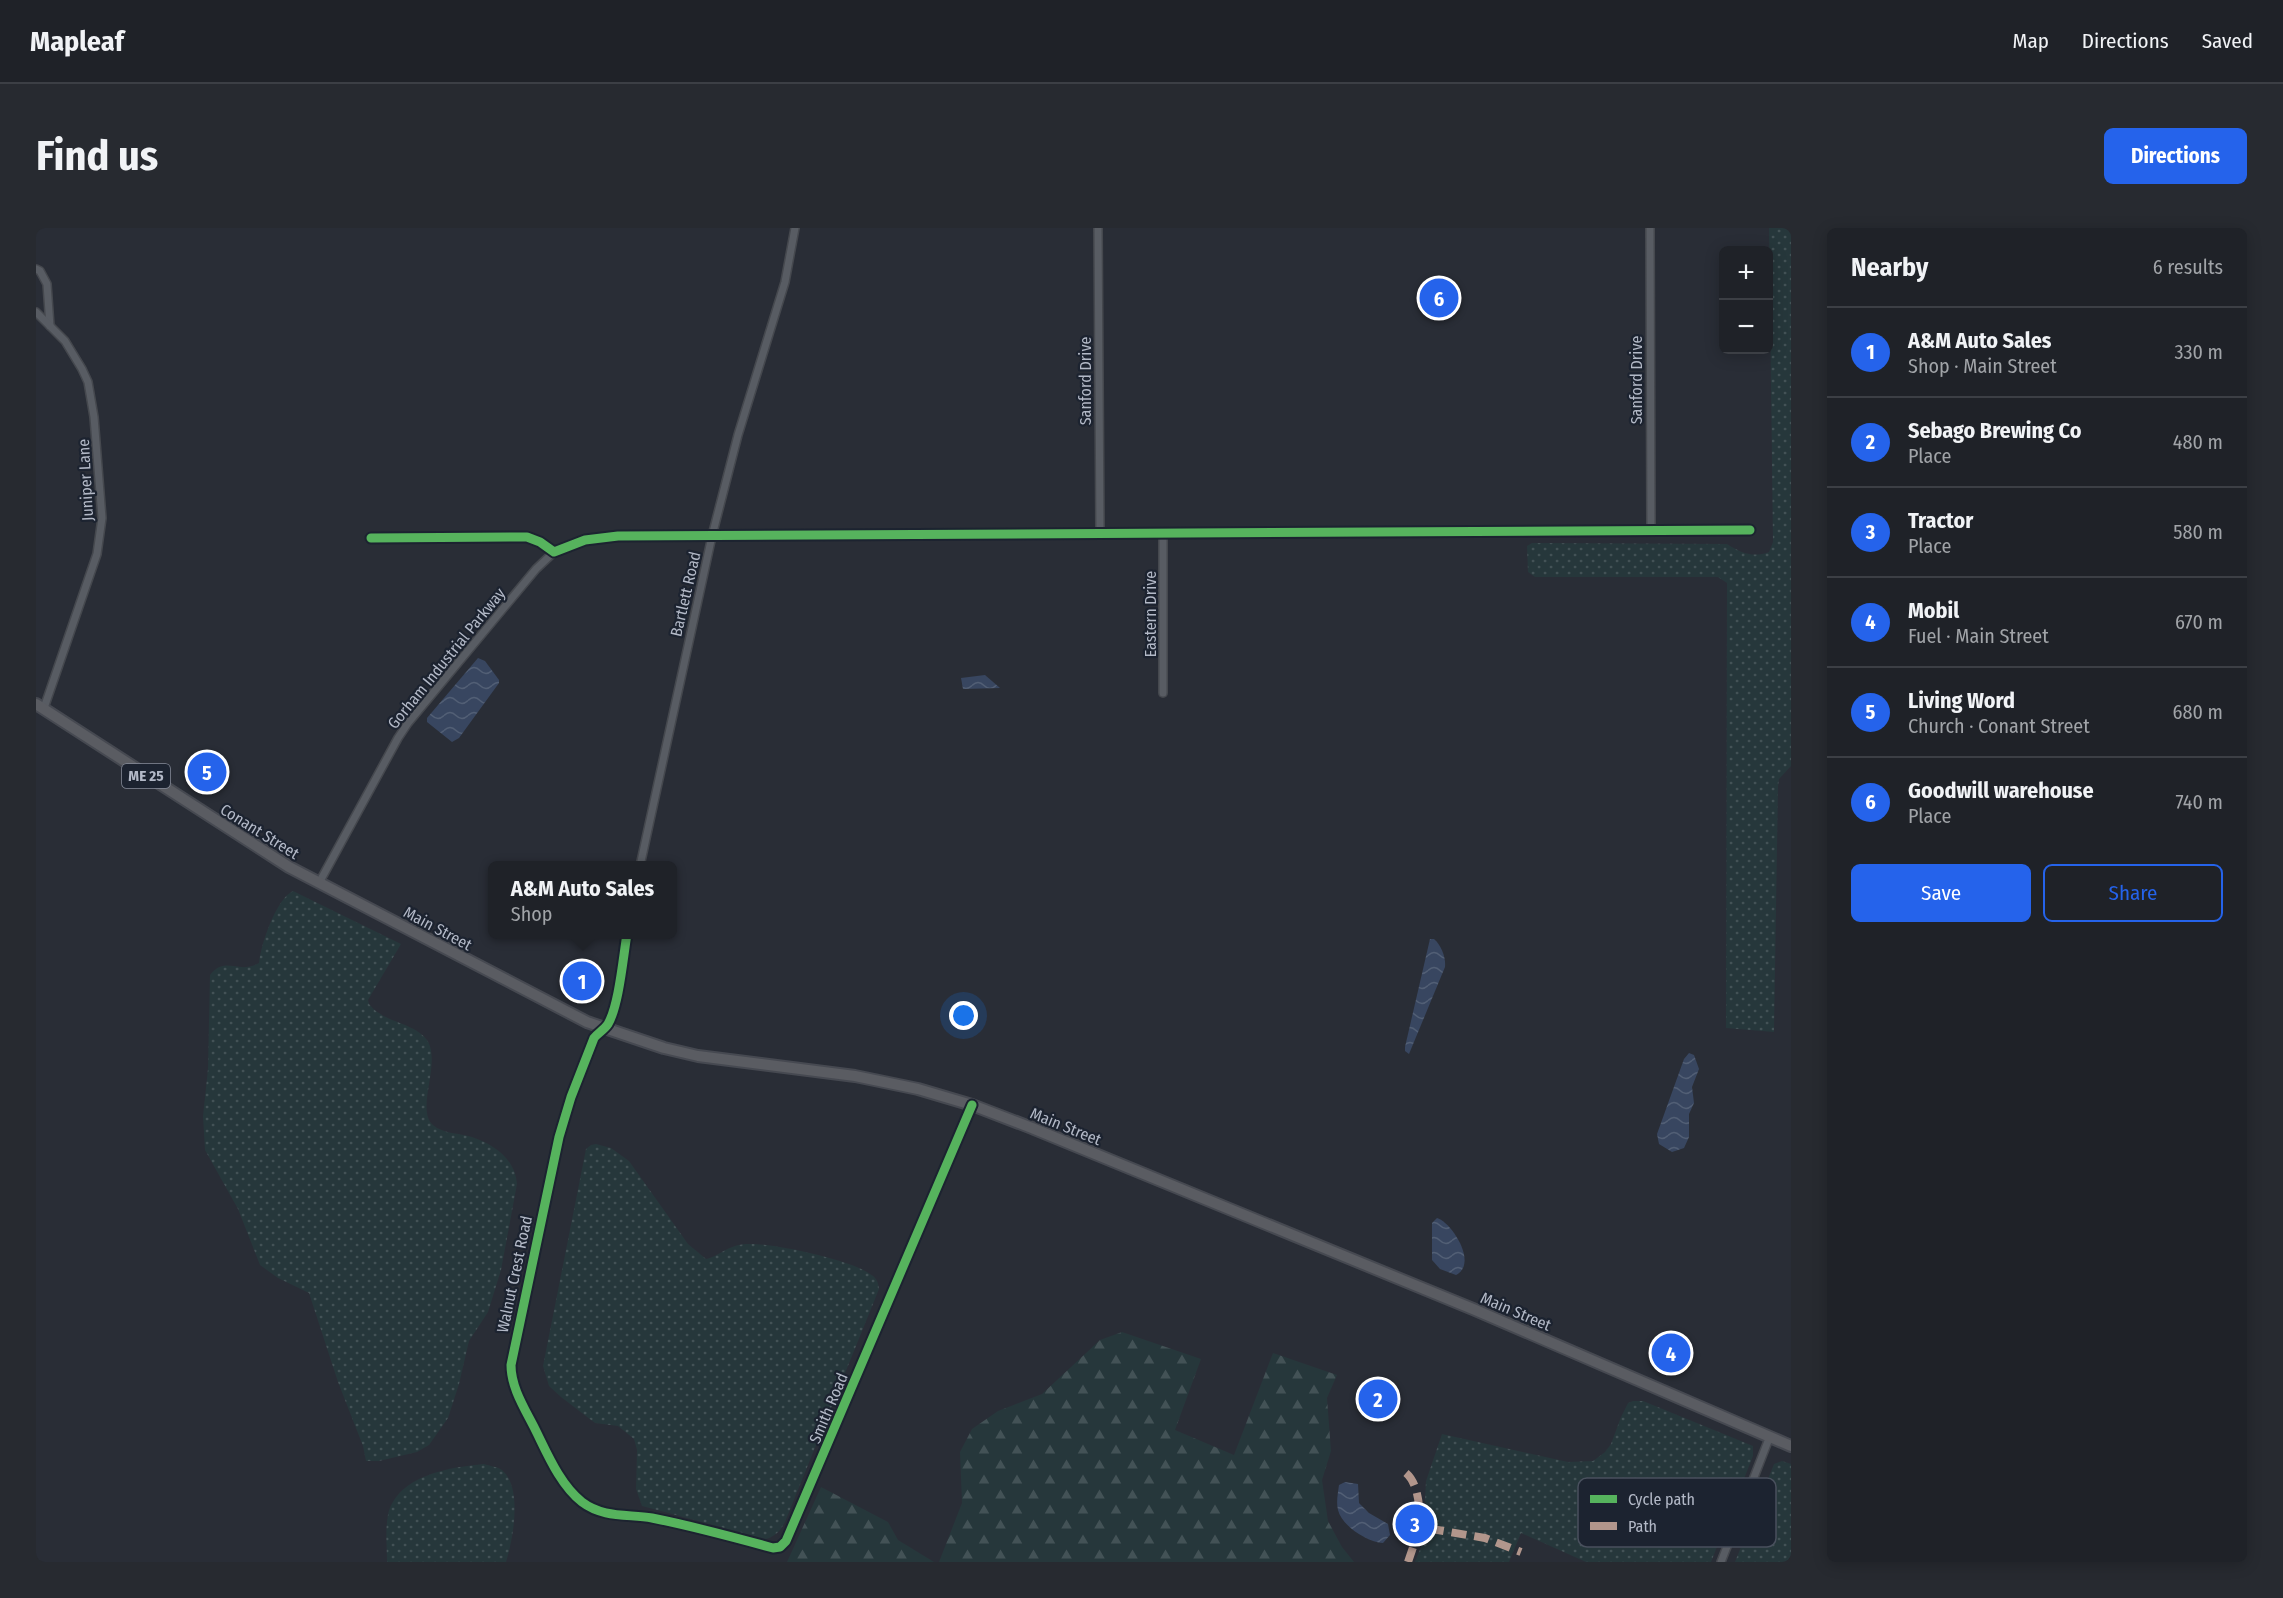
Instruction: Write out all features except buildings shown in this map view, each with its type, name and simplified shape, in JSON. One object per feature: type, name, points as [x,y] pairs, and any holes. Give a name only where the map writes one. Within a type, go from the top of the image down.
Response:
[{"type":"highway","name":"Conant Street","points":[[40,706],[257,848],[319,883]]},
{"type":"highway","name":"Main Street","points":[[319,883],[550,1005],[604,1029],[698,1056],[855,1076],[918,1089],[972,1105],[1473,1309],[1791,1446]]},
{"type":"street","name":"Bartlett Road","points":[[641,861],[712,536],[738,435],[785,282],[795,228]]},
{"type":"street","name":"Sanford Drive","points":[[1098,228],[1100,533]]},
{"type":"street","name":"Sanford Drive","points":[[1650,228],[1650,531]]},
{"type":"street","points":[[36,269],[40,271],[47,284],[50,326]]},
{"type":"street","name":"Juniper Lane","points":[[36,312],[65,341],[88,382],[94,417],[102,518],[97,554],[90,576],[40,706]]},
{"type":"street","points":[[370,538],[527,537],[540,542],[554,552],[585,540],[602,537],[1750,530]]},
{"type":"street","name":"Eastern Drive","points":[[1162,534],[1163,693]]},
{"type":"street","name":"Gorham Industrial Parkway","points":[[319,883],[408,723],[536,569],[554,552]]},
{"type":"street","points":[[604,1029],[610,1018],[620,979],[626,939]]},
{"type":"street","name":"Walnut Crest Road","points":[[597,1510],[578,1498],[558,1473],[516,1391],[511,1365],[563,1123],[594,1038],[604,1029]]},
{"type":"street","name":"Smith Road","points":[[597,1510],[615,1515],[651,1518],[773,1548],[783,1545],[795,1523],[972,1105]]},
{"type":"street","points":[[1753,1478],[1770,1436]]},
{"type":"street","points":[[1720,1562],[1726,1547]]},
{"type":"green space","points":[[1769,228],[1791,228],[1791,766],[1779,779],[1778,786],[1774,1032],[1726,1028],[1727,583],[1718,577],[1535,577],[1528,572],[1527,546],[1532,543],[1727,544],[1747,554],[1758,555],[1769,552],[1773,542],[1771,354],[1773,354],[1773,246],[1769,246]]},
{"type":"green space","points":[[293,891],[401,944],[368,1000],[369,1004],[385,1016],[417,1031],[427,1040],[432,1061],[427,1108],[428,1118],[433,1125],[447,1132],[472,1137],[496,1149],[508,1160],[517,1184],[501,1270],[488,1312],[469,1341],[448,1418],[429,1445],[417,1452],[379,1461],[366,1461],[363,1446],[338,1382],[309,1293],[278,1278],[260,1265],[238,1209],[205,1150],[203,1116],[208,1069],[210,975],[221,966],[245,967],[259,963],[266,934],[275,912]]},
{"type":"green space","points":[[596,1144],[611,1148],[629,1161],[688,1244],[706,1259],[742,1244],[760,1244],[811,1253],[846,1263],[870,1274],[877,1280],[879,1289],[785,1522],[777,1533],[769,1538],[642,1506],[636,1489],[637,1450],[634,1439],[618,1426],[595,1423],[549,1386],[543,1366],[586,1149]]},
{"type":"green space","points":[[1122,1332],[1201,1359],[1175,1430],[1234,1455],[1273,1353],[1337,1375],[1327,1398],[1331,1451],[1322,1480],[1328,1521],[1342,1547],[1354,1562],[939,1562],[962,1503],[960,1452],[972,1429],[998,1411],[1042,1394],[1100,1340]]},
{"type":"green space","points":[[1643,1401],[1753,1446],[1753,1456],[1744,1478],[1578,1478],[1578,1547],[1717,1547],[1711,1562],[1586,1562],[1521,1533],[1509,1562],[1415,1562],[1424,1539],[1428,1514],[1425,1501],[1426,1481],[1442,1434],[1568,1462],[1593,1461],[1611,1444],[1628,1403]]},
{"type":"green space","points":[[1782,1461],[1791,1464],[1791,1562],[1735,1562],[1741,1547],[1776,1547],[1776,1478],[1768,1478],[1774,1464]]},
{"type":"green space","points":[[484,1464],[502,1470],[512,1489],[515,1514],[506,1562],[387,1562],[388,1515],[393,1501],[402,1491],[414,1482],[441,1471]]},
{"type":"green space","points":[[821,1487],[888,1522],[898,1540],[934,1562],[787,1562]]},
{"type":"water","points":[[478,658],[485,661],[499,683],[459,738],[452,742],[427,722],[427,718]]},
{"type":"water","points":[[985,675],[1000,688],[963,689],[961,678]]},
{"type":"water","points":[[1430,939],[1434,939],[1441,948],[1445,967],[1409,1054],[1405,1051],[1405,1047]]},
{"type":"water","points":[[1689,1053],[1694,1055],[1699,1069],[1692,1087],[1694,1103],[1689,1114],[1689,1137],[1684,1148],[1672,1152],[1659,1144],[1657,1134],[1684,1059]]},
{"type":"water","points":[[1437,1218],[1449,1226],[1464,1252],[1465,1261],[1462,1269],[1456,1275],[1440,1269],[1432,1260],[1432,1223]]},
{"type":"water","points":[[1345,1482],[1358,1484],[1359,1503],[1369,1513],[1388,1524],[1390,1535],[1383,1543],[1370,1540],[1356,1532],[1340,1516],[1337,1507],[1338,1491],[1339,1485]]},
{"type":"marked path","points":[[1406,1473],[1416,1490],[1420,1527]]},
{"type":"marked path","points":[[1408,1562],[1420,1527],[1485,1538],[1521,1552]]},
{"type":"cycle path","points":[[371,538],[527,537],[540,542],[554,552],[585,540],[618,536],[1750,530]]},
{"type":"cycle path","points":[[626,939],[618,994],[612,1016],[594,1038],[571,1097],[559,1137],[511,1365],[513,1382],[519,1398],[555,1468],[574,1495],[598,1511],[667,1521],[773,1548],[780,1547],[786,1541],[972,1105]]},
{"type":"place","name":"Goodwill warehouse","points":[[1439,298]]},
{"type":"place","name":"Living Word","points":[[207,772]]},
{"type":"place","name":"A&M Auto Sales","points":[[582,981]]},
{"type":"place","name":"Mobil","points":[[1671,1353]]},
{"type":"place","name":"Sebago Brewing Co","points":[[1378,1399]]},
{"type":"place","name":"Tractor","points":[[1415,1524]]}]
